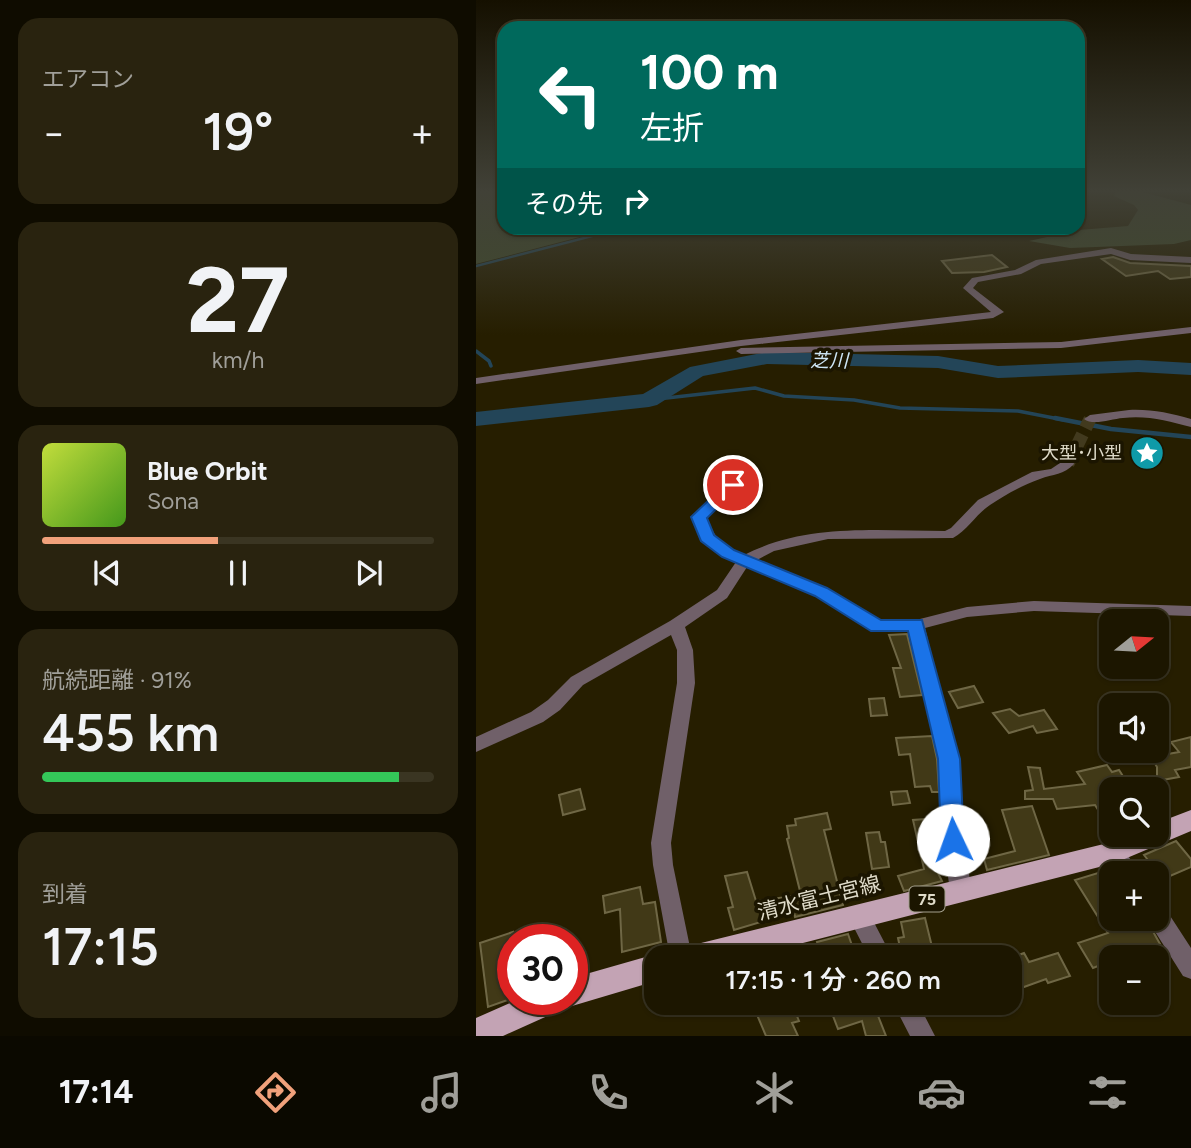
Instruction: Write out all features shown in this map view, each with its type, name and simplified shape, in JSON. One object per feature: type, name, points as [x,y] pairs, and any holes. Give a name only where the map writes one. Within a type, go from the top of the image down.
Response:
[{"type":"main road","name":"清水富士宮線","points":[[1169,829],[1191,820]]},
{"type":"main road","name":"清水富士宮線","points":[[1123,861],[1141,847]]},
{"type":"main road","name":"清水富士宮線","points":[[744,945],[961,891],[1099,866]]},
{"type":"main road","points":[[588,987],[644,971]]},
{"type":"main road","points":[[476,1033],[517,1015]]},
{"type":"street","points":[[694,352],[741,343],[993,315],[999,312],[968,288],[975,279],[1018,272],[1039,262],[1111,251],[1130,257],[1191,260]]},
{"type":"street","points":[[476,381],[619,359],[694,352],[1061,345],[1191,330]]},
{"type":"street","points":[[1090,419],[1124,412],[1148,411],[1191,423]]},
{"type":"street","points":[[726,462],[733,485],[699,517],[707,537],[728,554],[821,592],[878,626],[916,625],[967,612],[1034,606],[1191,611]]},
{"type":"street","points":[[476,745],[537,717],[554,705],[577,681],[676,625],[722,594],[744,561],[769,548],[828,535],[948,535],[956,531],[983,503],[1037,475],[1055,471],[1068,464]]},
{"type":"street","points":[[676,625],[685,650],[686,683],[662,843],[663,864],[679,945]]},
{"type":"street","points":[[916,625],[949,759],[953,840],[961,891]]},
{"type":"street","points":[[859,916],[875,945]]},
{"type":"street","points":[[1167,931],[1191,968]]},
{"type":"street","points":[[912,1015],[923,1036]]},
{"type":"green space","points":[[476,238],[574,238],[476,264]]},
{"type":"green space","points":[[1041,238],[1191,238],[1174,244],[1070,248],[1029,241]]},
{"type":"building","points":[[992,255],[1007,267],[984,272],[952,273],[942,261]]},
{"type":"building","points":[[1113,257],[1130,263],[1191,266],[1191,277],[1170,279],[1158,271],[1126,276],[1102,259]]},
{"type":"building","points":[[907,634],[922,695],[900,697],[893,668],[901,668],[889,635]]},
{"type":"building","points":[[974,686],[983,702],[958,708],[949,692]]},
{"type":"building","points":[[884,698],[887,715],[871,716],[869,699]]},
{"type":"building","points":[[1010,709],[1019,716],[1044,710],[1057,729],[1037,733],[1033,726],[1009,733],[993,713]]},
{"type":"building","points":[[932,736],[937,759],[939,792],[932,792],[930,786],[915,787],[910,754],[899,755],[896,738]]},
{"type":"building","points":[[1191,737],[1191,767],[1175,770],[1179,777],[1157,777],[1155,763],[1169,763],[1169,754],[1179,752],[1171,742]]},
{"type":"building","points":[[1107,765],[1112,772],[1119,770],[1124,777],[1099,777],[1099,811],[1095,805],[1057,809],[1053,799],[1025,799],[1025,791],[1033,790],[1028,767],[1040,768],[1044,789],[1085,784],[1077,772]]},
{"type":"building","points":[[580,789],[585,809],[563,815],[559,795]]},
{"type":"building","points":[[907,791],[910,803],[893,805],[891,792]]},
{"type":"building","points":[[1032,806],[1049,855],[987,870],[984,859],[1015,851],[1002,810]]},
{"type":"building","points":[[827,813],[831,829],[824,830],[843,905],[795,917],[794,912],[734,930],[728,908],[733,907],[725,876],[747,872],[756,901],[801,895],[787,839],[787,826],[796,825],[795,819]]},
{"type":"building","points":[[939,818],[945,872],[938,873],[942,881],[904,891],[898,876],[924,869],[913,820]]},
{"type":"building","points":[[879,832],[881,842],[885,842],[889,867],[872,869],[866,833]]},
{"type":"building","points":[[1176,841],[1191,859],[1191,867],[1169,876],[1169,861],[1149,861],[1144,855],[1169,847],[1169,844]]},
{"type":"building","points":[[1099,873],[1099,919],[1075,880]]},
{"type":"building","points":[[640,887],[643,904],[655,902],[661,942],[622,952],[620,909],[605,913],[603,896]]},
{"type":"building","points":[[925,918],[932,945],[899,945],[898,938],[904,937],[901,922]]},
{"type":"building","points":[[1107,931],[1153,931],[1160,944],[1099,945],[1099,966],[1093,968],[1078,943],[1108,933]]},
{"type":"building","points":[[848,934],[852,945],[818,945],[817,942]]},
{"type":"building","points":[[497,937],[497,1004],[488,1007],[480,943]]},
{"type":"building","points":[[1058,953],[1070,976],[1048,983],[1046,979],[1022,988],[1022,954],[1029,962]]},
{"type":"building","points":[[757,1015],[804,1015],[797,1016],[799,1021],[792,1023],[798,1036],[766,1036]]},
{"type":"building","points":[[878,1015],[886,1036],[866,1036],[862,1021],[838,1029],[833,1016]]},
{"type":"waterway","points":[[476,266],[583,238]]},
{"type":"waterway","points":[[476,351],[489,361],[491,366]]},
{"type":"waterway","name":"芝川","points":[[476,419],[649,400],[697,371],[767,358],[938,362],[998,372],[1138,366],[1191,369]]},
{"type":"waterway","points":[[649,400],[755,388],[784,396],[854,400],[900,408],[1018,411],[1064,420]]},
{"type":"waterway","points":[[1055,418],[1111,429],[1191,437]]},
{"type":"tunnel","points":[[1068,464],[1090,419]]},
{"type":"place","name":"大型･小型","points":[[1147,453]]},
{"type":"route","points":[[733,485],[699,517],[707,537],[728,554],[821,592],[878,626],[916,625],[949,759],[953,840]]}]
